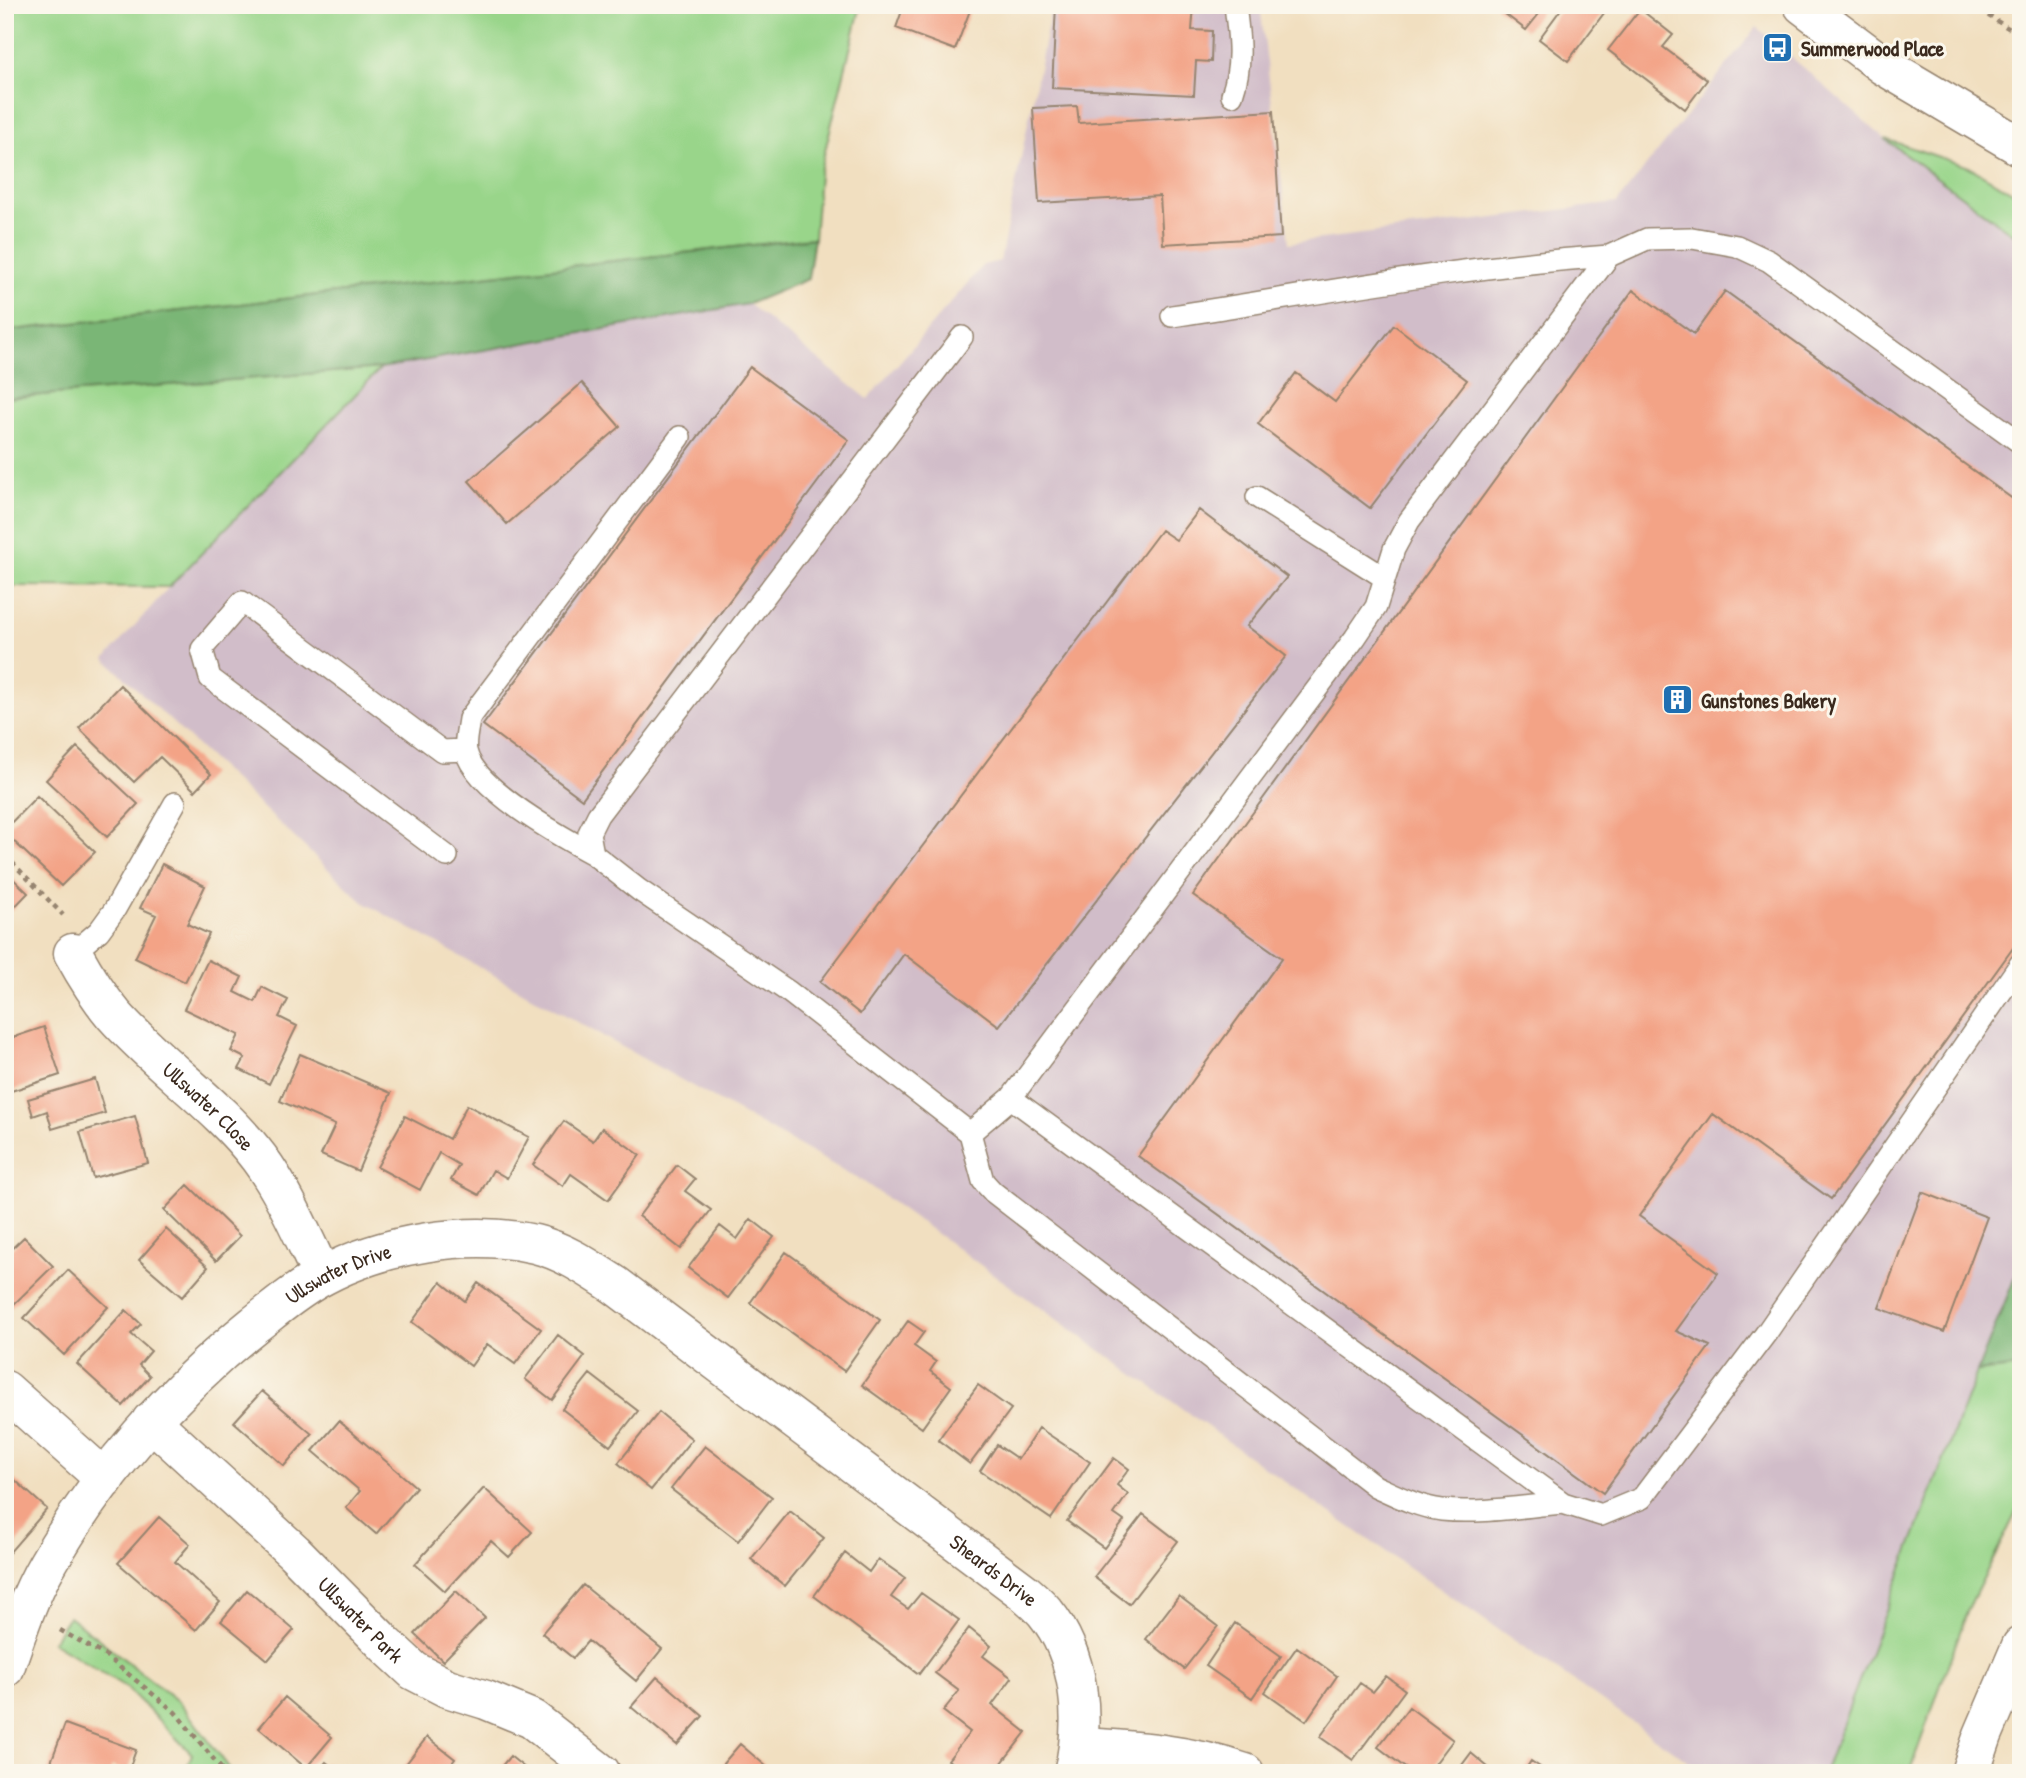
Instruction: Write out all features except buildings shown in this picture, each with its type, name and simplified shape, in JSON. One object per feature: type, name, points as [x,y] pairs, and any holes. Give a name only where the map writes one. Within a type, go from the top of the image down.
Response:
[{"type":"main road","points":[[1802,5],[1884,66],[2021,147]]},
{"type":"main road","name":"Ullswater Close","points":[[73,953],[91,985],[116,1017],[222,1116],[259,1158],[277,1186],[322,1276]]},
{"type":"main road","name":"Ullswater Drive","points":[[5,1668],[25,1610],[46,1567],[74,1520],[151,1421],[212,1359],[283,1302],[322,1276],[372,1254],[426,1243],[484,1238],[535,1244],[573,1258],[615,1285],[805,1429]]},
{"type":"main road","points":[[5,1390],[105,1479]]},
{"type":"main road","name":"Ullswater Park","points":[[151,1421],[294,1552],[414,1671],[447,1688],[486,1700],[532,1720],[601,1773]]},
{"type":"main road","name":"Sheards Drive","points":[[805,1429],[1025,1593],[1045,1612],[1060,1637],[1074,1671],[1080,1709],[1077,1760]]},
{"type":"main road","points":[[1970,1773],[2021,1646]]},
{"type":"main road","points":[[1077,1760],[1155,1751],[1227,1766],[1245,1773]]},
{"type":"lane","points":[[1233,95],[1239,75],[1240,48],[1235,5]]},
{"type":"lane","points":[[1172,316],[1472,270],[1549,260],[1609,256],[1647,239],[1692,238],[1737,246],[1769,261],[2021,443]]},
{"type":"lane","points":[[970,1133],[1011,1098],[1355,639],[1376,607],[1394,549],[1409,521],[1609,256]]},
{"type":"lane","points":[[593,854],[589,833],[598,815],[962,337]]},
{"type":"lane","points":[[680,438],[469,719],[465,750],[477,773],[538,824],[593,854],[639,890],[789,992],[970,1133],[984,1181],[993,1192],[1375,1486],[1408,1502],[1442,1510],[1563,1503]]},
{"type":"lane","points":[[1257,497],[1385,578]]},
{"type":"lane","points":[[447,856],[210,678],[202,649],[242,602],[442,751],[465,750]]},
{"type":"lane","points":[[73,953],[99,931],[115,909],[175,803]]},
{"type":"lane","points":[[1011,1098],[1563,1503],[1601,1515],[1642,1498],[1767,1332],[2021,963]]},
{"type":"path","points":[[1971,5],[2021,36]]},
{"type":"path","points":[[5,855],[70,922],[73,953]]},
{"type":"path","points":[[25,1610],[106,1656],[175,1712],[225,1773]]},
{"type":"shaded area","points":[[1052,5],[1260,5],[1289,243],[1617,203],[1757,27],[1885,139],[2021,240],[2021,1262],[1824,1773],[1706,1773],[1285,1482],[864,1182],[363,902],[105,659],[169,587],[381,368],[748,304],[868,399],[983,265],[1000,261]]},
{"type":"green space","points":[[5,5],[861,5],[819,175],[814,238],[5,331]]},
{"type":"green space","points":[[1885,139],[1969,167],[2021,197],[2021,240]]},
{"type":"green space","points":[[814,238],[808,279],[748,304],[381,368],[5,398],[5,331]]},
{"type":"green space","points":[[381,368],[169,587],[5,586],[5,398]]},
{"type":"green space","points":[[2021,1262],[2021,1367],[1977,1372]]},
{"type":"green space","points":[[2021,1367],[2021,1503],[1969,1607],[1909,1773],[1824,1773],[1977,1372]]},
{"type":"green space","points":[[69,1616],[180,1703],[233,1773],[185,1773],[192,1754],[127,1688],[52,1642]]},
{"type":"place","name":"Summerwood Place","points":[[1778,48]]},
{"type":"place","name":"Gunstones Bakery","points":[[1678,700]]}]
